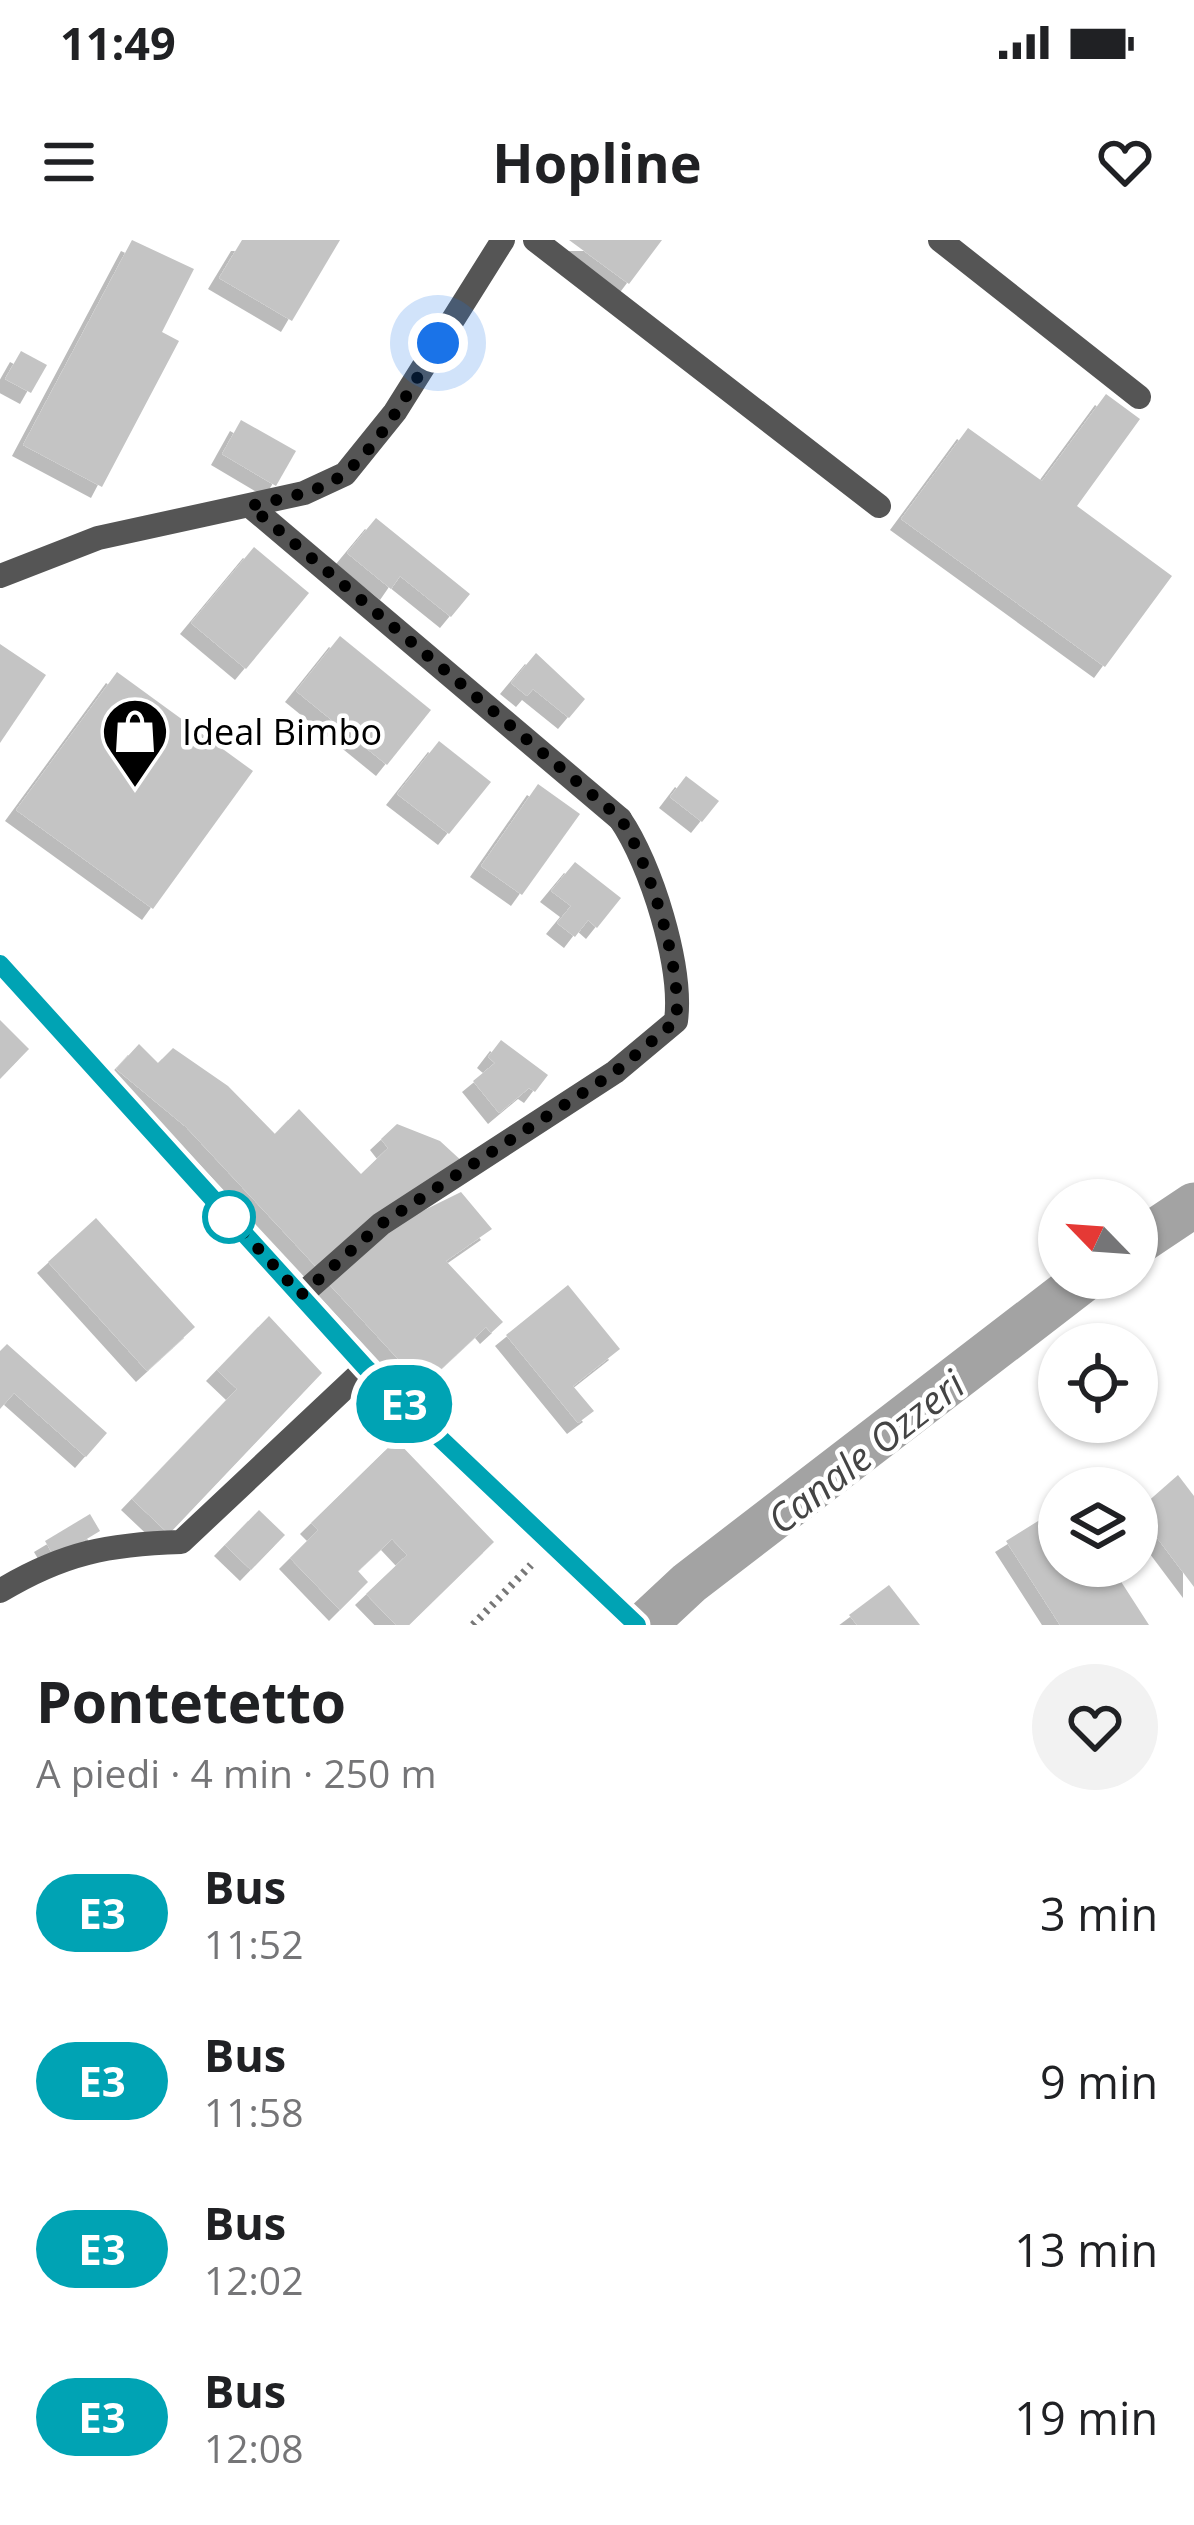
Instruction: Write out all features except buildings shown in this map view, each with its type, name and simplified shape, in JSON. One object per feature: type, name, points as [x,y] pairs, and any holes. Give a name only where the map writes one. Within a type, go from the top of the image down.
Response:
[{"type":"main road","points":[[0,964],[366,1368],[637,1625]]},
{"type":"street","points":[[0,576],[98,538],[304,493],[345,474],[394,412],[503,240]]},
{"type":"street","points":[[535,240],[879,506]]},
{"type":"street","points":[[940,240],[1139,398]]},
{"type":"street","points":[[250,506],[620,818],[644,853],[680,994],[676,1021],[615,1072],[381,1224],[301,1295]]},
{"type":"street","points":[[0,1591],[43,1565],[112,1544],[181,1541],[366,1368]]},
{"type":"path","points":[[473,1625],[554,1542]]},
{"type":"waterway","name":"Canale Ozzeri","points":[[1158,1229],[1194,1205]]},
{"type":"waterway","name":"Canale Ozzeri","points":[[644,1625],[689,1583],[1059,1299]]},
{"type":"bus line","name":"E3","points":[[0,964],[366,1368],[637,1625]]},
{"type":"place","name":"Ideal Bimbo","points":[[135,790]]},
{"type":"route","points":[[229,1217],[301,1295],[381,1224],[615,1072],[676,1021],[680,994],[644,853],[620,818],[250,506],[304,493],[345,474],[394,412],[438,343]]}]
